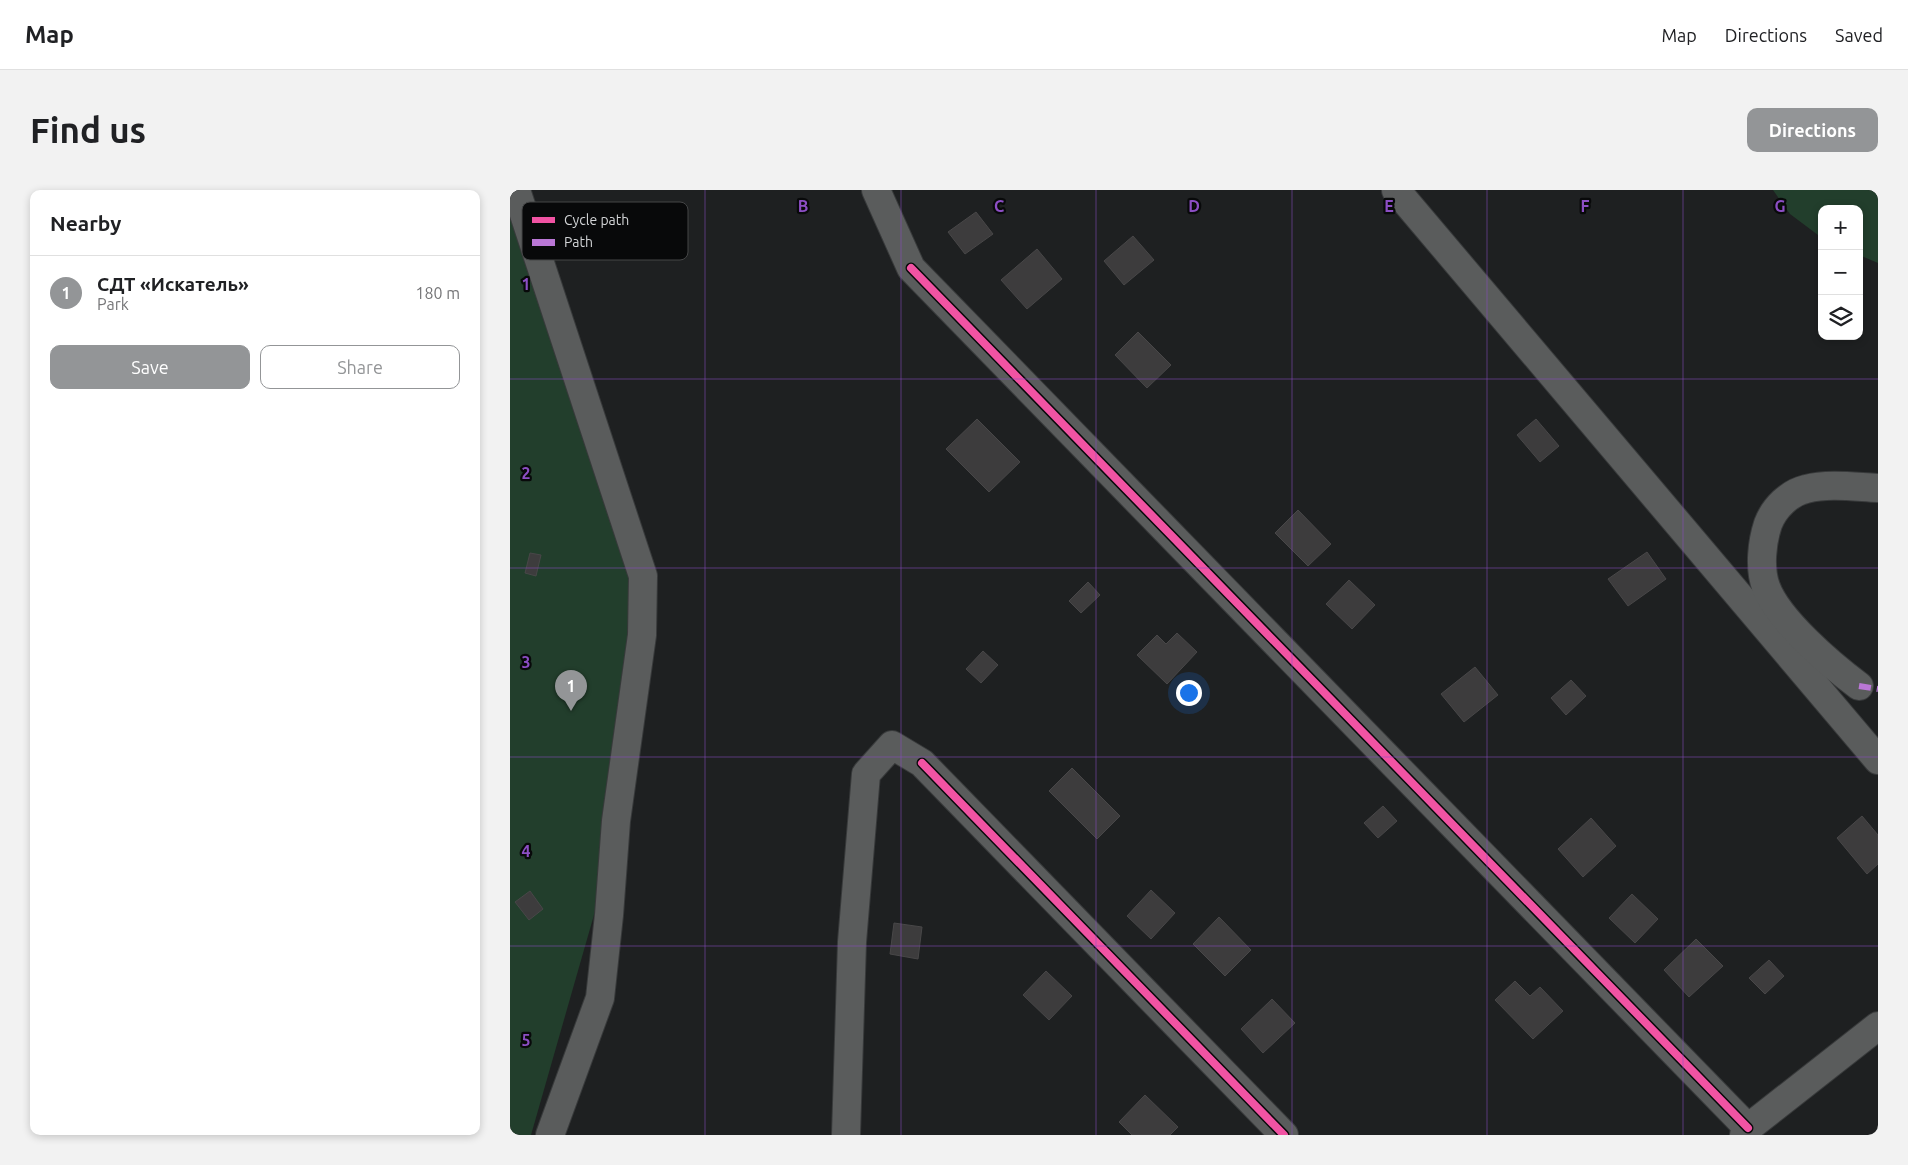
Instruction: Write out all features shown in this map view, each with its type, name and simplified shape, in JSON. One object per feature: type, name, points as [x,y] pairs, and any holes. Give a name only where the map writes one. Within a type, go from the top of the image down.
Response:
[{"type":"street","points":[[516,190],[522,208]]},
{"type":"street","points":[[876,190],[911,268],[1746,1132],[1878,1026]]},
{"type":"street","points":[[1396,190],[1878,760]]},
{"type":"street","points":[[539,260],[643,576],[642,635],[616,821],[600,998],[550,1135]]},
{"type":"street","points":[[1859,686],[1830,664],[1774,603],[1765,586],[1763,552],[1765,533],[1771,517],[1779,504],[1792,495],[1805,489],[1834,486],[1878,488]]},
{"type":"street","points":[[846,1135],[852,942],[866,774],[892,745],[922,763],[1284,1135]]},
{"type":"green space","points":[[1773,190],[1878,190],[1878,263],[1863,257],[1863,205],[1818,205],[1818,235],[1790,214]]},
{"type":"green space","points":[[510,204],[522,238],[522,260],[530,260],[634,555],[630,789],[531,1135],[510,1135]]},
{"type":"building","points":[[976,212],[993,234],[965,254],[948,232]]},
{"type":"building","points":[[1133,236],[1154,260],[1124,285],[1104,261]]},
{"type":"building","points":[[1037,249],[1062,279],[1027,309],[1001,280]]},
{"type":"building","points":[[1138,332],[1171,365],[1147,388],[1115,355]]},
{"type":"building","points":[[977,419],[1020,462],[989,492],[946,449]]},
{"type":"building","points":[[1536,419],[1559,446],[1540,462],[1517,435]]},
{"type":"building","points":[[1298,510],[1331,544],[1308,566],[1275,533]]},
{"type":"building","points":[[1647,552],[1666,579],[1628,606],[1608,579]]},
{"type":"building","points":[[530,553],[541,555],[536,576],[525,573]]},
{"type":"building","points":[[1349,580],[1375,605],[1352,629],[1326,604]]},
{"type":"building","points":[[1088,582],[1100,595],[1081,613],[1069,601]]},
{"type":"building","points":[[1177,633],[1197,652],[1167,684],[1137,655],[1157,635],[1166,644]]},
{"type":"building","points":[[983,651],[998,665],[981,683],[966,669]]},
{"type":"building","points":[[1475,667],[1498,695],[1464,722],[1441,694]]},
{"type":"building","points":[[1571,680],[1586,696],[1566,715],[1551,698]]},
{"type":"building","points":[[1072,768],[1120,816],[1097,839],[1049,791]]},
{"type":"building","points":[[1383,806],[1397,821],[1378,838],[1364,823]]},
{"type":"building","points":[[1862,816],[1878,835],[1878,864],[1867,874],[1837,838]]},
{"type":"building","points":[[1591,818],[1616,846],[1583,877],[1558,849]]},
{"type":"building","points":[[1151,890],[1175,913],[1151,939],[1127,916]]},
{"type":"building","points":[[530,891],[543,909],[529,920],[515,902]]},
{"type":"building","points":[[1632,894],[1658,919],[1635,943],[1609,918]]},
{"type":"building","points":[[1219,917],[1251,950],[1225,976],[1193,944]]},
{"type":"building","points":[[894,923],[922,927],[918,959],[890,954]]},
{"type":"building","points":[[1696,939],[1723,966],[1689,997],[1664,970]]},
{"type":"building","points":[[1769,960],[1784,976],[1765,994],[1749,978]]},
{"type":"building","points":[[1046,971],[1072,996],[1049,1020],[1023,995]]},
{"type":"building","points":[[1515,981],[1530,996],[1540,987],[1563,1011],[1533,1039],[1495,1000]]},
{"type":"building","points":[[1272,999],[1295,1023],[1263,1053],[1241,1029]]},
{"type":"building","points":[[1145,1095],[1178,1127],[1170,1135],[1132,1135],[1119,1122]]},
{"type":"marked path","points":[[1859,686],[1878,689]]},
{"type":"cycle path","points":[[911,268],[1748,1128]]},
{"type":"cycle path","points":[[922,763],[1284,1135]]},
{"type":"place","name":"СДТ «Искатель»","points":[[571,711]]}]
